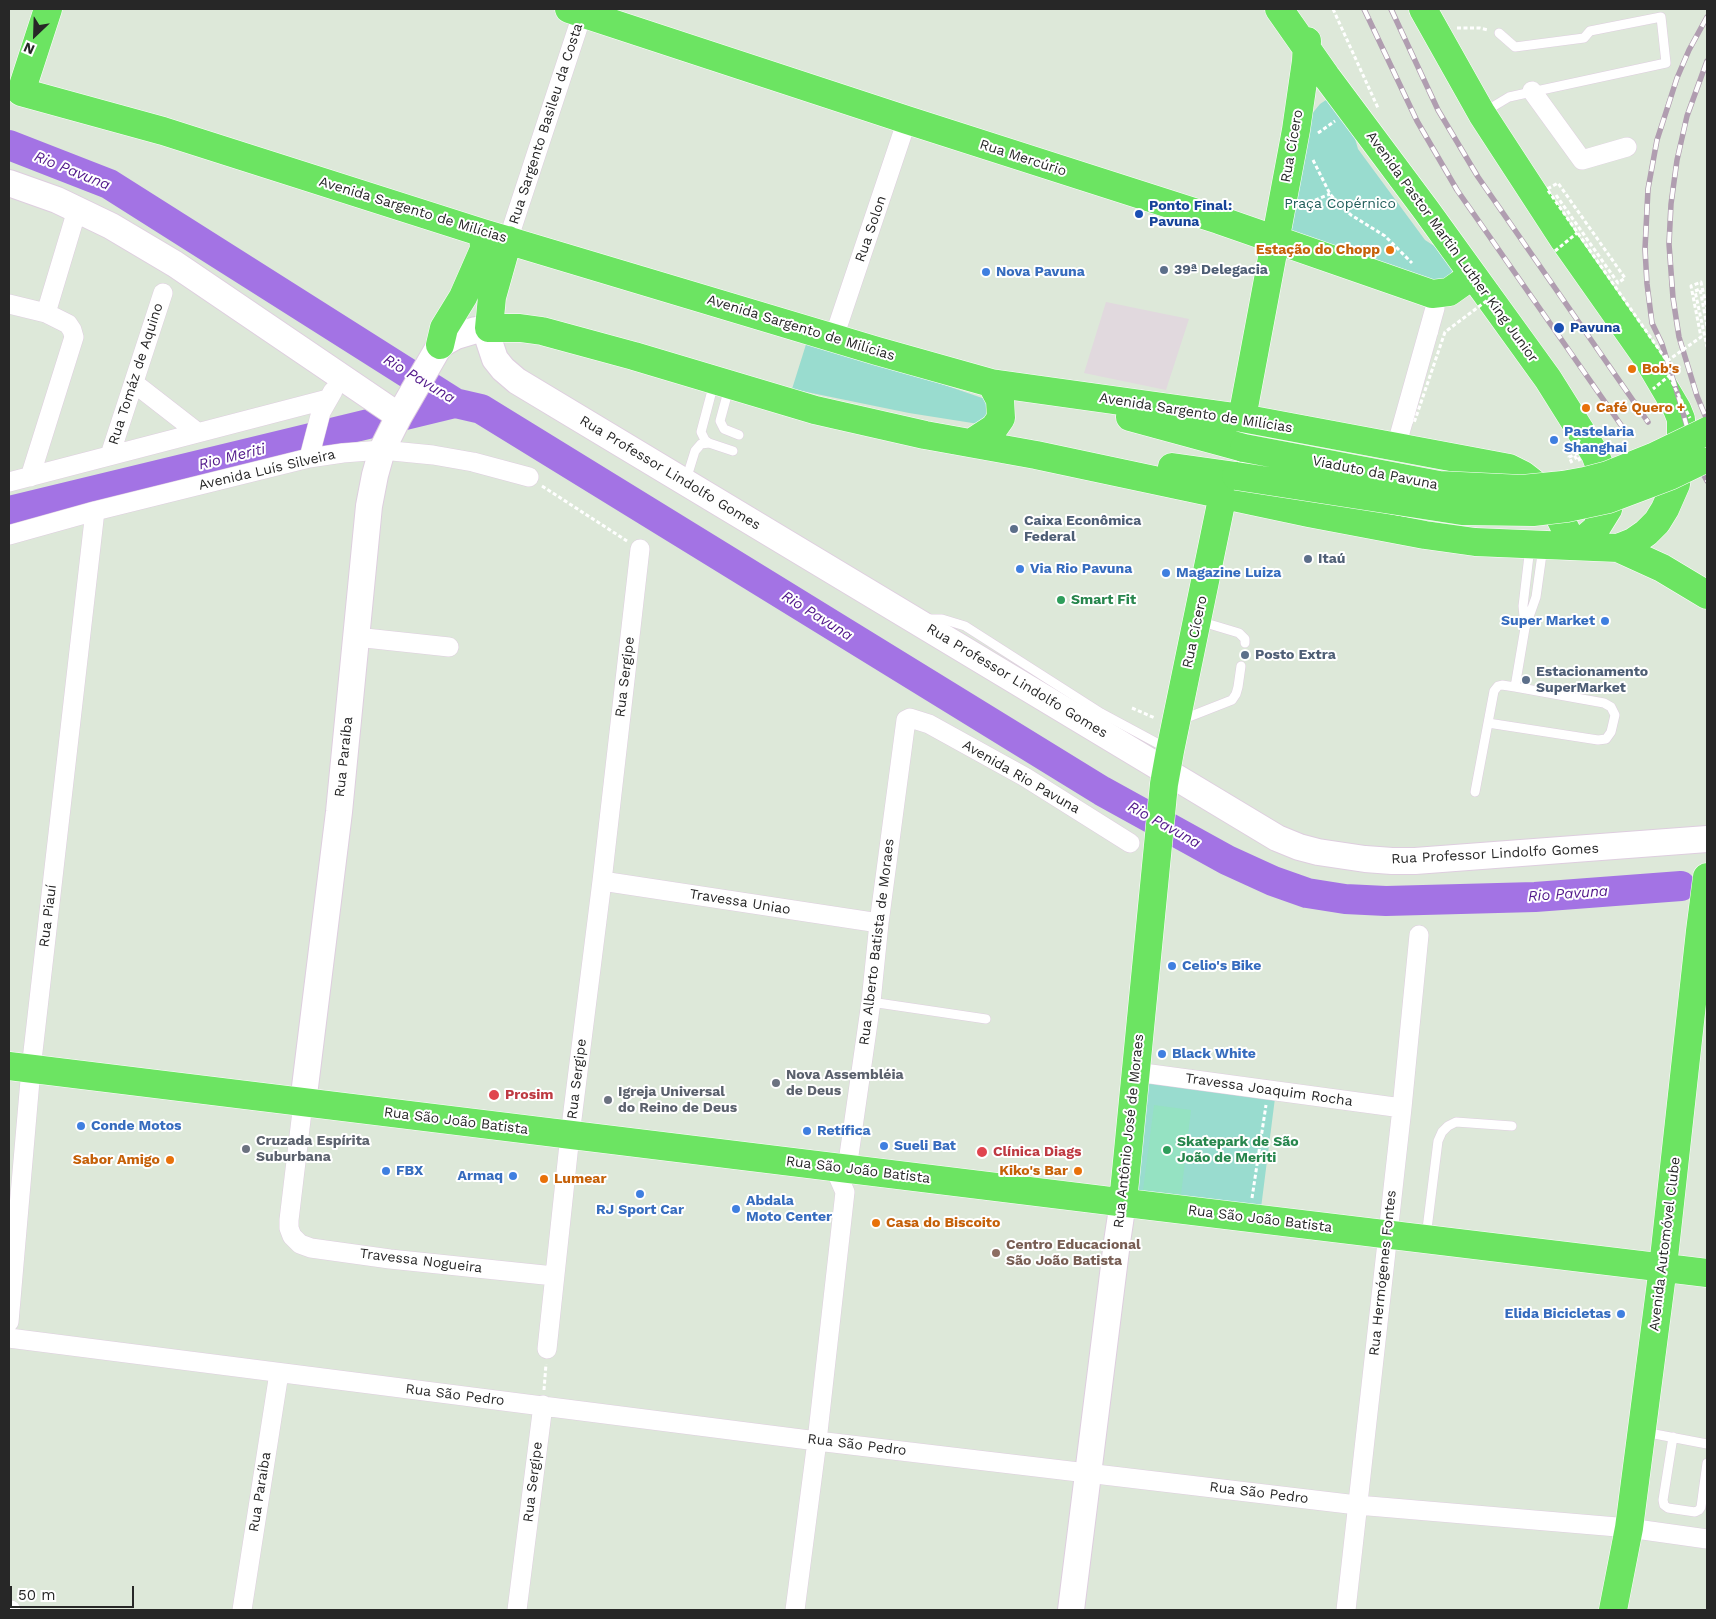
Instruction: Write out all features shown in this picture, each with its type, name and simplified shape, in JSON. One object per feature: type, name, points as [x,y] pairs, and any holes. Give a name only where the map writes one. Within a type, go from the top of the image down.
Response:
[{"type":"main road","points":[[15,90],[48,9]]},
{"type":"main road","name":"Avenida Pastor Martin Luther King Junior","points":[[1279,9],[1548,379],[1595,454],[1608,487],[1610,501],[1606,514],[1595,530],[1575,546]]},
{"type":"main road","points":[[1301,9],[1306,22],[1307,49]]},
{"type":"main road","name":"Rua Mercúrio","points":[[579,10],[1432,294],[1449,292],[1473,275]]},
{"type":"main road","points":[[1428,15],[1482,114],[1564,240],[1647,358],[1681,419],[1676,484],[1666,509],[1657,522],[1640,538],[1618,548]]},
{"type":"main road","name":"Rua Cícero","points":[[1242,418],[1296,130],[1307,49]]},
{"type":"main road","name":"Avenida Sargento de Milícias","points":[[15,90],[163,131],[496,236],[992,383],[1242,418],[1509,468],[1536,486],[1549,499],[1575,546]]},
{"type":"main road","points":[[440,345],[444,328],[463,297],[484,249],[496,236]]},
{"type":"main road","name":"Rua Professor Lindolfo Gomes","points":[[489,328],[496,236]]},
{"type":"main road","points":[[489,328],[520,328],[542,331],[634,356],[815,410],[925,435],[971,443],[994,428],[1001,418],[1000,400],[992,383]]},
{"type":"main road","name":"Viaduto da Pavuna","points":[[1041,390],[1120,415],[1244,448],[1439,485],[1522,489],[1585,481],[1653,457],[1707,431]]},
{"type":"main road","name":"Viaduto da Pavuna","points":[[971,443],[1036,455],[1116,461],[1230,485],[1462,511],[1533,512],[1567,508],[1609,499],[1670,476],[1707,458]]},
{"type":"main road","points":[[1608,487],[1626,490],[1646,490],[1676,484]]},
{"type":"main road","points":[[1230,485],[1309,513],[1425,535],[1475,542],[1618,548],[1662,568],[1707,594]]},
{"type":"main road","name":"Rua Cícero","points":[[1167,770],[1197,621],[1230,485]]},
{"type":"main road","name":"Rua Antônio José de Moraes","points":[[1123,1202],[1167,770]]},
{"type":"main road","name":"Avenida Automóvel Clube","points":[[1613,1610],[1629,1528],[1664,1268],[1703,928],[1707,877]]},
{"type":"main road","name":"Rua São João Batista","points":[[20,1067],[570,1135],[848,1175],[1123,1202],[1707,1273]]},
{"type":"street","name":"Rua Sargento Basileu da Costa","points":[[496,236],[579,10]]},
{"type":"street","points":[[1532,91],[1582,160],[1627,147]]},
{"type":"street","name":"Rua Solon","points":[[834,337],[907,120]]},
{"type":"street","points":[[9,183],[57,200],[111,226],[174,264],[355,386],[398,410]]},
{"type":"street","points":[[46,313],[77,210]]},
{"type":"street","name":"Rua Tomáz de Aquino","points":[[110,455],[163,293]]},
{"type":"street","points":[[9,304],[46,313],[68,324],[74,336],[30,477]]},
{"type":"street","points":[[1396,447],[1435,308]]},
{"type":"street","points":[[440,345],[456,336],[489,328]]},
{"type":"street","name":"Rua Professor Lindolfo Gomes","points":[[489,328],[489,341],[495,359],[503,369],[517,380],[1167,770],[1276,838],[1318,852],[1365,859],[1415,861],[1707,839]]},
{"type":"street","name":"Rua Paraíba","points":[[292,1236],[289,1220],[339,812],[369,506],[382,450],[398,410],[440,345]]},
{"type":"street","points":[[134,383],[197,432]]},
{"type":"street","points":[[310,454],[324,405],[334,390],[355,386]]},
{"type":"street","points":[[9,482],[197,432],[324,405]]},
{"type":"street","name":"Avenida Luís Silveira","points":[[9,536],[95,511],[310,454],[382,450],[433,455],[472,462],[529,477]]},
{"type":"street","name":"Rua Piauí","points":[[9,1322],[20,1067],[95,511]]},
{"type":"street","name":"Rua Sergipe","points":[[547,1349],[570,1135],[602,881],[640,549]]},
{"type":"street","points":[[356,637],[449,647]]},
{"type":"street","name":"Avenida Rio Pavuna","points":[[910,718],[929,724],[1024,777],[1130,843]]},
{"type":"street","name":"Rua Alberto Batista de Moraes","points":[[795,1610],[904,726],[906,720],[910,718]]},
{"type":"street","name":"Travessa Uniao","points":[[602,881],[879,923]]},
{"type":"street","name":"Rua Hermógenes Fontes","points":[[1346,1610],[1402,1108],[1419,935]]},
{"type":"street","name":"Travessa Joaquim Rocha","points":[[1136,1072],[1402,1108]]},
{"type":"street","name":"Rua Antônio José de Moraes","points":[[1071,1610],[1116,1242],[1123,1202]]},
{"type":"street","name":"Travessa Nogueira","points":[[292,1236],[300,1244],[311,1248],[554,1276]]},
{"type":"street","name":"Rua São Pedro","points":[[9,1338],[278,1374],[543,1405],[817,1441],[1357,1505],[1629,1528],[1707,1539]]},
{"type":"street","name":"Rua Paraíba","points":[[242,1610],[278,1374]]},
{"type":"street","name":"Rua Sergipe","points":[[516,1610],[543,1405]]},
{"type":"lane","points":[[1482,114],[1509,97],[1666,63],[1661,17],[1590,31],[1584,38],[1515,47],[1499,33]]},
{"type":"lane","points":[[723,383],[720,421],[724,429],[739,435]]},
{"type":"lane","points":[[709,443],[702,436],[701,427],[723,383]]},
{"type":"lane","points":[[685,482],[697,447],[701,444],[709,443],[733,451]]},
{"type":"lane","points":[[1525,628],[1523,606],[1537,545]]},
{"type":"lane","points":[[1515,688],[1525,628],[1536,597],[1537,545]]},
{"type":"lane","points":[[1197,621],[1239,633],[1245,639],[1245,643]]},
{"type":"lane","points":[[1176,722],[1232,700],[1238,687],[1241,666]]},
{"type":"lane","points":[[1475,792],[1494,690],[1498,686],[1604,703],[1611,707],[1615,715],[1611,732],[1606,739],[1598,740],[1488,723]]},
{"type":"lane","points":[[871,1002],[986,1019]]},
{"type":"lane","points":[[1426,1239],[1438,1141],[1442,1132],[1456,1122],[1512,1126]]},
{"type":"lane","points":[[1642,1431],[1707,1444]]},
{"type":"lane","points":[[1673,1437],[1663,1500],[1664,1505],[1668,1508],[1695,1512],[1699,1510],[1707,1463]]},
{"type":"path","points":[[1333,9],[1373,91],[1378,108]]},
{"type":"path","points":[[1428,15],[1499,33]]},
{"type":"path","points":[[1312,157],[1316,170],[1330,194],[1340,206],[1385,236],[1416,268]]},
{"type":"path","points":[[1556,195],[1618,283],[1625,278],[1558,183],[1547,189],[1667,361],[1669,376],[1653,389]]},
{"type":"path","points":[[1555,251],[1577,233]]},
{"type":"path","points":[[1667,361],[1701,337],[1690,286],[1701,282],[1707,309]]},
{"type":"path","points":[[1707,326],[1700,290],[1695,291],[1707,347]]},
{"type":"path","points":[[1437,331],[1406,420],[1414,423],[1444,332],[1493,296]]},
{"type":"path","points":[[1573,462],[1577,460],[1574,454],[1569,458],[1573,464],[1580,461],[1575,451],[1584,427]]},
{"type":"path","points":[[529,477],[640,549]]},
{"type":"path","points":[[1249,1218],[1268,1090]]},
{"type":"path","points":[[543,1405],[547,1349]]},
{"type":"shaded area","points":[[1106,302],[1189,319],[1166,390],[1084,373]]},
{"type":"green space","name":"Praça Copérnico","points":[[1326,100],[1331,101],[1352,128],[1358,149],[1425,240],[1442,251],[1454,268],[1448,279],[1442,283],[1282,238],[1311,115]]},
{"type":"green space","points":[[808,338],[995,403],[985,425],[909,413],[792,389]]},
{"type":"green space","points":[[1148,1083],[1275,1098],[1261,1208],[1134,1193]]},
{"type":"green space","name":"Skatepark de São João de Meriti","points":[[1154,1105],[1191,1110],[1181,1195],[1143,1190]]},
{"type":"waterway","name":"Rio Pavuna","points":[[9,145],[109,184],[455,403],[481,409],[1102,791],[1227,860],[1273,881],[1307,893],[1345,899],[1386,901],[1535,897],[1681,886]]},
{"type":"waterway","name":"Rio Meriti","points":[[9,511],[455,403]]},
{"type":"railway","points":[[1364,9],[1417,121],[1457,190],[1628,435]]},
{"type":"railway","points":[[1391,9],[1438,110],[1478,177],[1648,422]]},
{"type":"railway","points":[[1707,17],[1689,50],[1677,78],[1657,140],[1648,189],[1645,249],[1652,323],[1662,344],[1697,463],[1707,481]]},
{"type":"railway","points":[[1707,61],[1687,116],[1677,160],[1671,204],[1669,244],[1673,298],[1679,337],[1697,396],[1707,420]]},
{"type":"place","name":"Ponto Final: Pavuna","points":[[1139,214]]},
{"type":"place","name":"Estação do Chopp","points":[[1390,250]]},
{"type":"place","name":"39ª Delegacia","points":[[1164,270]]},
{"type":"place","name":"Nova Pavuna","points":[[986,272]]},
{"type":"place","name":"Pavuna","points":[[1559,328]]},
{"type":"place","name":"Bob's","points":[[1632,369]]},
{"type":"place","name":"Café Quero +","points":[[1586,408]]},
{"type":"place","name":"Pastelaria Shanghai","points":[[1554,440]]},
{"type":"place","name":"Caixa Econômica Federal","points":[[1014,529]]},
{"type":"place","name":"Itaú","points":[[1308,559]]},
{"type":"place","name":"Via Rio Pavuna","points":[[1020,569]]},
{"type":"place","name":"Magazine Luiza","points":[[1166,573]]},
{"type":"place","name":"Smart Fit","points":[[1061,600]]},
{"type":"place","name":"Super Market","points":[[1605,621]]},
{"type":"place","name":"Posto Extra","points":[[1245,655]]},
{"type":"place","name":"Estacionamento SuperMarket","points":[[1526,680]]},
{"type":"place","name":"Celio's Bike","points":[[1172,966]]},
{"type":"place","name":"Black White","points":[[1162,1054]]},
{"type":"place","name":"Nova Assembléia de Deus","points":[[776,1083]]},
{"type":"place","name":"Prosim","points":[[494,1095]]},
{"type":"place","name":"Igreja Universal do Reino de Deus","points":[[608,1100]]},
{"type":"place","name":"Conde Motos","points":[[81,1126]]},
{"type":"place","name":"Retífica","points":[[807,1131]]},
{"type":"place","name":"Sueli Bat","points":[[884,1146]]},
{"type":"place","name":"Cruzada Espírita Suburbana","points":[[246,1149]]},
{"type":"place","name":"Skatepark de São João de Meriti","points":[[1167,1150]]},
{"type":"place","name":"Clínica Diags","points":[[982,1152]]},
{"type":"place","name":"Sabor Amigo","points":[[170,1160]]},
{"type":"place","name":"FBX","points":[[386,1171]]},
{"type":"place","name":"Kiko's Bar","points":[[1078,1171]]},
{"type":"place","name":"Armaq","points":[[513,1176]]},
{"type":"place","name":"Lumear","points":[[544,1179]]},
{"type":"place","name":"RJ Sport Car","points":[[640,1194]]},
{"type":"place","name":"Abdala Moto Center","points":[[736,1209]]},
{"type":"place","name":"Casa do Biscoito","points":[[876,1223]]},
{"type":"place","name":"Centro Educacional São João Batista","points":[[996,1253]]},
{"type":"place","name":"Elida Bicicletas","points":[[1621,1314]]}]
